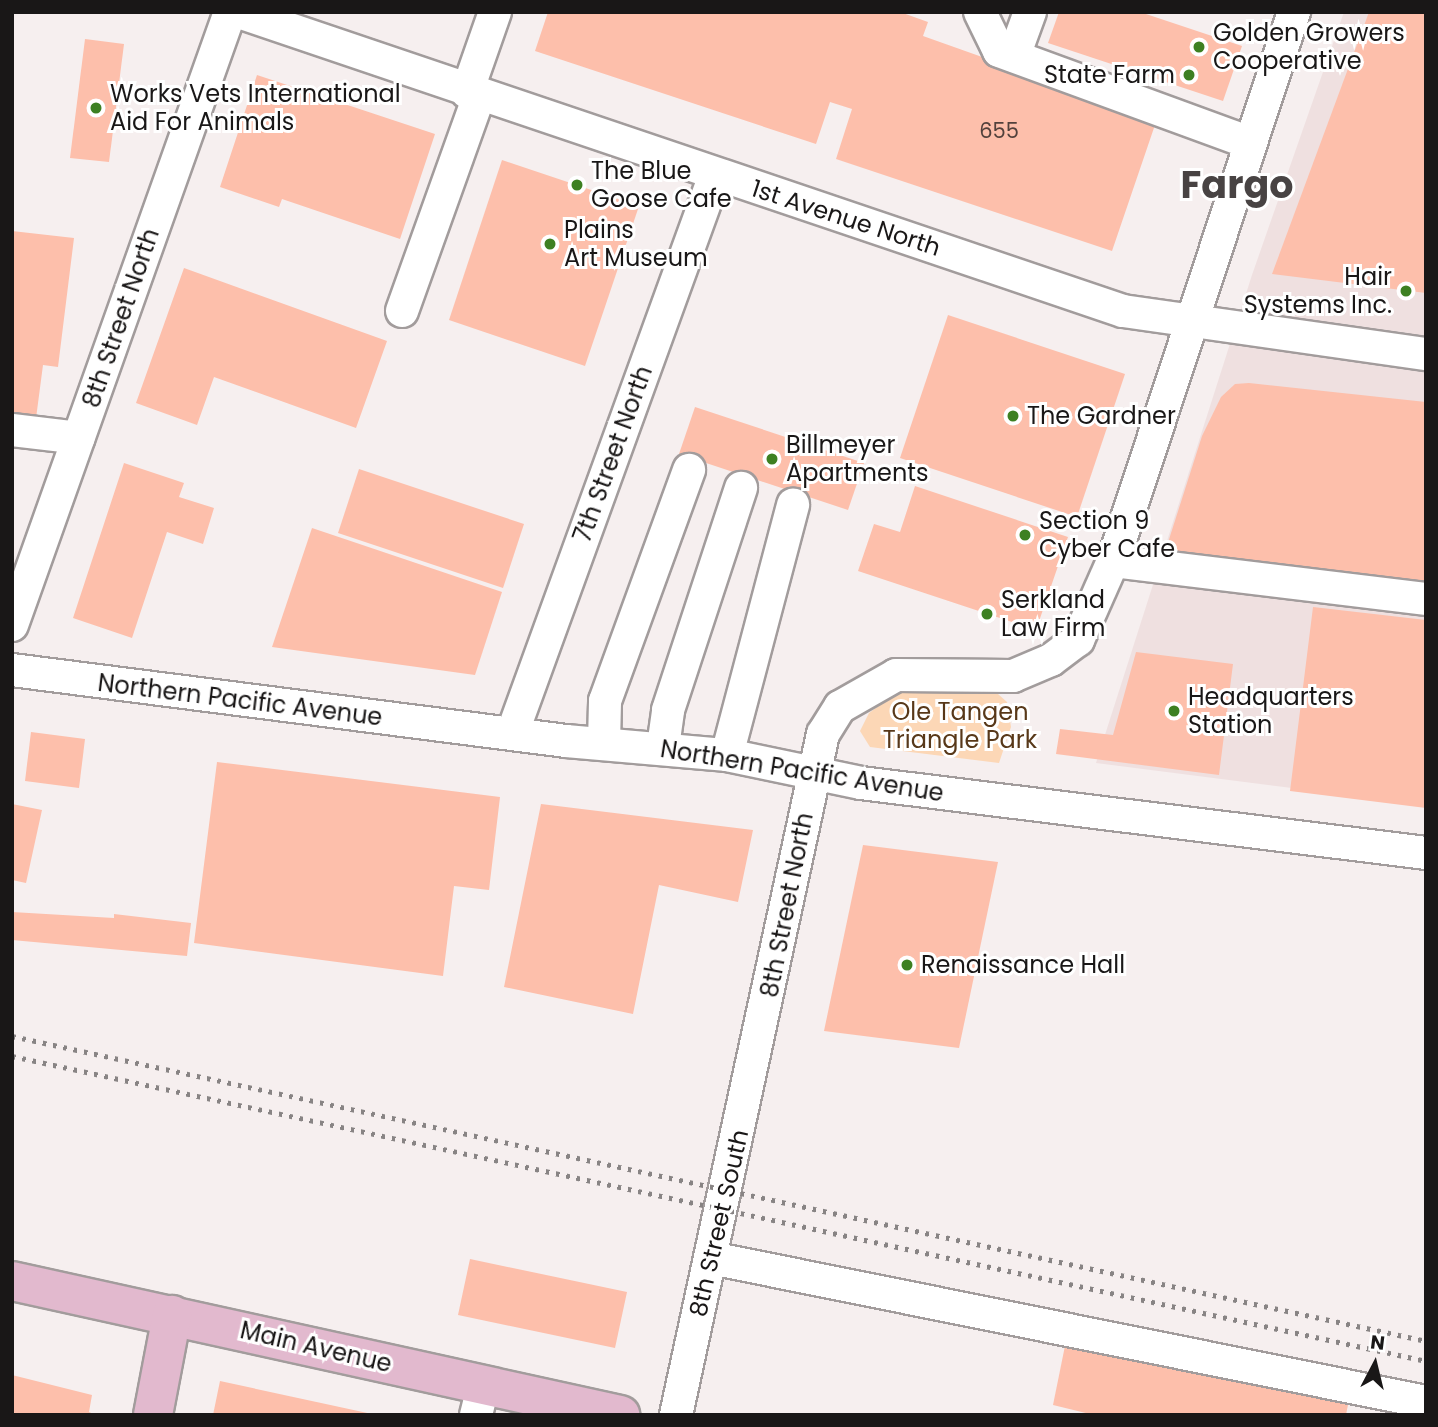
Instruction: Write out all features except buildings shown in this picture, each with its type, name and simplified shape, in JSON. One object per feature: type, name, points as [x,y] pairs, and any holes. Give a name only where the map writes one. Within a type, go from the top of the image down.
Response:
[{"type":"main road","name":"Main Avenue","points":[[12,1281],[173,1315],[480,1399],[620,1415]]},
{"type":"main road","points":[[153,1415],[173,1315]]},
{"type":"street","name":"8th Street North","points":[[12,625],[230,12]]},
{"type":"street","name":"1st Avenue North","points":[[239,12],[473,94],[1123,311],[1191,323],[1426,354]]},
{"type":"street","points":[[402,311],[473,94],[495,12]]},
{"type":"street","points":[[980,12],[999,51],[1251,143]]},
{"type":"street","points":[[1014,56],[1030,12]]},
{"type":"street","points":[[1294,12],[1113,561],[1426,599]]},
{"type":"street","name":"7th Street North","points":[[512,734],[715,175]]},
{"type":"street","points":[[12,430],[79,438]]},
{"type":"street","points":[[604,743],[605,701],[689,470]]},
{"type":"street","points":[[663,747],[668,710],[741,488]]},
{"type":"street","points":[[727,755],[793,505]]},
{"type":"street","name":"8th Street North","points":[[762,1030],[813,774],[823,734],[840,707],[864,689],[896,675],[1013,676],[1051,660],[1078,640],[1113,561]]},
{"type":"street","name":"Northern Pacific Avenue","points":[[12,670],[512,734],[727,755],[813,774],[1426,853]]},
{"type":"street","name":"8th Street South","points":[[676,1415],[762,1030]]},
{"type":"street","points":[[711,1258],[1426,1402]]},
{"type":"shaded area","points":[[1344,12],[1426,12],[1426,805],[1096,763],[1252,275]]},
{"type":"green space","name":"Ole Tangen Triangle Park","points":[[899,691],[998,694],[1007,702],[1011,727],[999,763],[870,747],[860,731],[869,713]]},
{"type":"railway","points":[[12,1036],[1426,1341]]},
{"type":"railway","points":[[12,1056],[1426,1361]]},
{"type":"place","name":"Golden Growers Cooperative","points":[[1199,47]]},
{"type":"place","name":"State Farm","points":[[1189,75]]},
{"type":"place","name":"Works Vets International Aid For Animals","points":[[96,108]]},
{"type":"place","name":"The Blue Goose Cafe","points":[[577,185]]},
{"type":"place","name":"Plains Art Museum","points":[[550,244]]},
{"type":"place","name":"Hair Systems Inc.","points":[[1406,291]]},
{"type":"place","name":"The Gardner","points":[[1013,416]]},
{"type":"place","name":"Billmeyer Apartments","points":[[772,459]]},
{"type":"place","name":"Section 9 Cyber Cafe","points":[[1025,535]]},
{"type":"place","name":"Serkland Law Firm","points":[[987,614]]},
{"type":"place","name":"Headquarters Station","points":[[1174,711]]},
{"type":"place","name":"Renaissance Hall","points":[[907,965]]},
{"type":"district","name":"Fargo","points":[[1237,185]]}]
